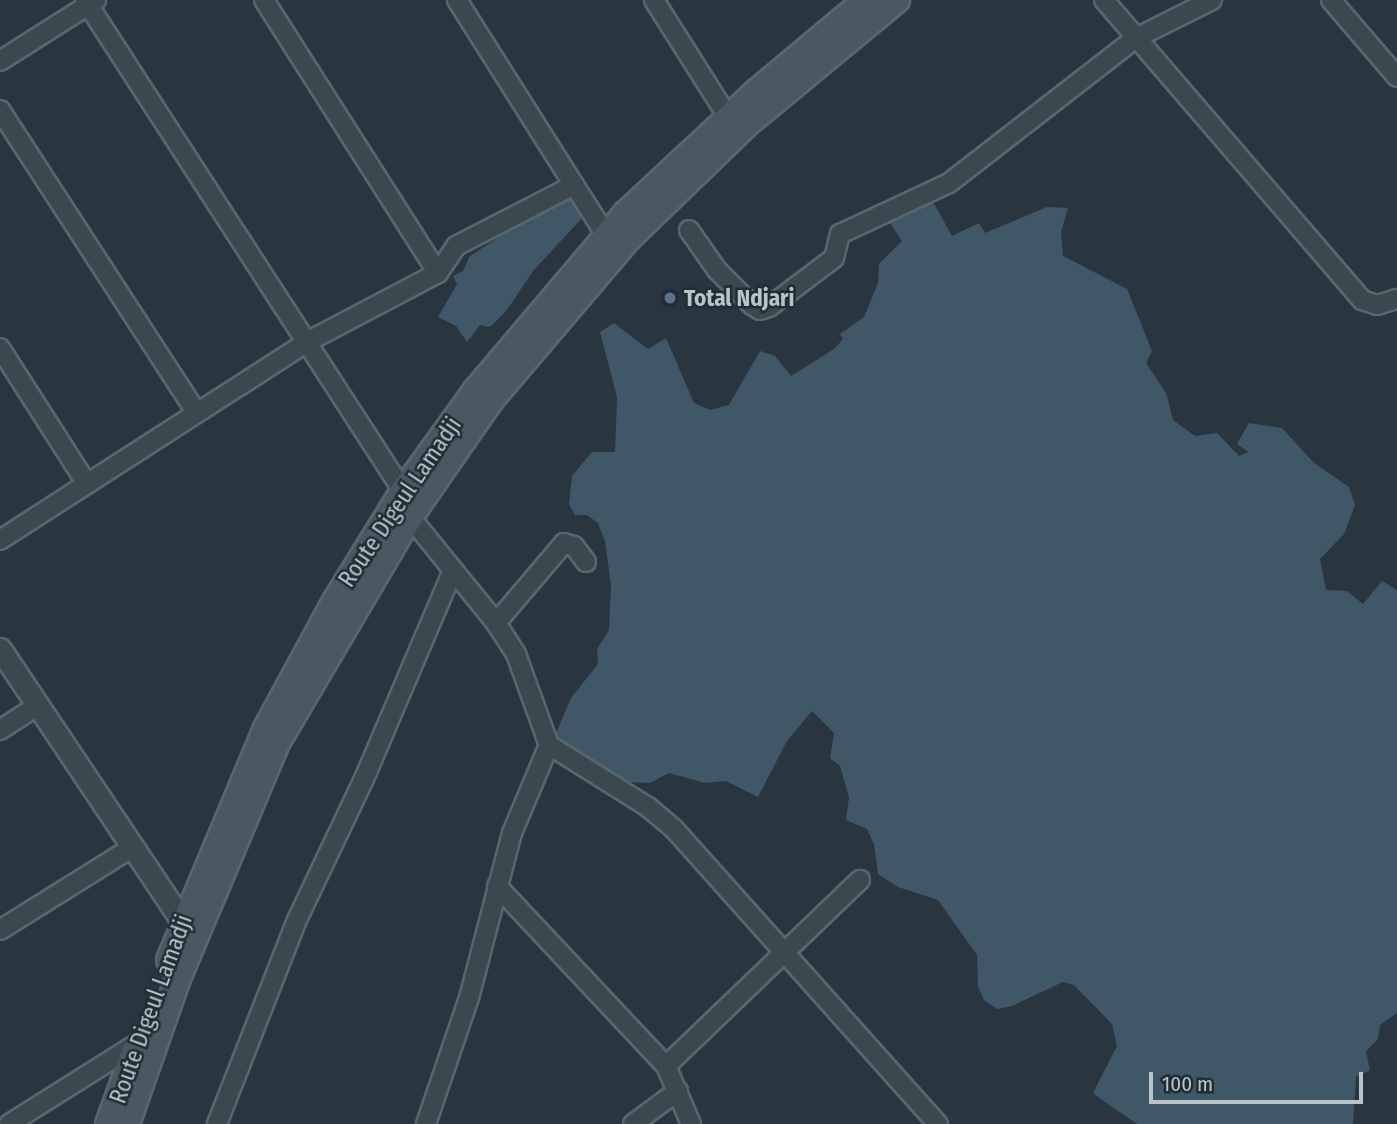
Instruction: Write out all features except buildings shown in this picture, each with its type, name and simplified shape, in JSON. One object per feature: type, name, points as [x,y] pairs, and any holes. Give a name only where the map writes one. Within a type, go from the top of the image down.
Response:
[{"type":"main road","points":[[127,1124],[177,981],[278,743],[410,516],[491,400],[627,240],[748,123],[897,0]]},
{"type":"main road","name":"Route Digeul Lamadji","points":[[108,1124],[183,922],[265,730],[335,601],[403,491],[525,327],[606,235],[728,117],[851,5]]},
{"type":"street","points":[[264,0],[438,273]]},
{"type":"street","points":[[457,0],[606,235]]},
{"type":"street","points":[[654,0],[728,117]]},
{"type":"street","points":[[1104,0],[1362,300],[1377,305],[1397,299]]},
{"type":"street","points":[[689,230],[717,270],[752,305],[760,310],[769,307],[834,258],[839,234],[949,183],[1136,38],[1212,0]]},
{"type":"street","points":[[1331,0],[1397,78]]},
{"type":"street","points":[[0,61],[89,2],[403,491]]},
{"type":"street","points":[[0,110],[197,413]]},
{"type":"street","points":[[0,540],[307,342],[438,273],[456,246],[574,185]]},
{"type":"street","points":[[0,348],[87,484]]},
{"type":"street","points":[[410,516],[496,623],[516,654],[549,745],[648,807],[674,829],[784,956],[937,1124]]},
{"type":"street","points":[[496,623],[564,543],[574,546],[586,562]]},
{"type":"street","points":[[217,1124],[296,922],[364,779],[453,570]]},
{"type":"street","points":[[0,649],[183,922]]},
{"type":"street","points":[[0,730],[37,706]]},
{"type":"street","points":[[426,1124],[469,998],[512,833],[549,745]]},
{"type":"street","points":[[0,930],[131,848]]},
{"type":"street","points":[[666,1066],[784,956],[860,880]]},
{"type":"street","points":[[497,886],[666,1066],[691,1124]]},
{"type":"street","points":[[9,1124],[138,1043]]},
{"type":"street","points":[[632,1124],[678,1091]]},
{"type":"water","points":[[570,191],[585,215],[533,271],[507,310],[490,327],[480,325],[467,342],[456,326],[438,317],[457,284],[453,276],[463,271],[470,256]]},
{"type":"water","points":[[931,198],[952,236],[979,223],[985,233],[1047,207],[1068,208],[1061,232],[1063,256],[1127,289],[1152,351],[1146,363],[1166,393],[1173,420],[1195,436],[1217,433],[1239,456],[1248,452],[1237,444],[1249,423],[1282,428],[1314,463],[1349,487],[1355,505],[1344,534],[1320,559],[1326,590],[1347,591],[1363,604],[1382,581],[1397,590],[1397,1013],[1380,1025],[1378,1039],[1366,1051],[1370,1070],[1356,1077],[1353,1124],[1137,1124],[1093,1093],[1117,1046],[1112,1024],[1074,985],[1063,982],[1012,1006],[997,1009],[984,1000],[978,986],[977,955],[938,900],[898,887],[878,874],[874,844],[867,829],[846,820],[849,797],[840,766],[830,758],[834,733],[812,711],[787,741],[758,797],[726,781],[705,783],[669,773],[650,783],[626,782],[596,768],[554,738],[571,698],[598,664],[597,649],[609,630],[611,585],[605,541],[598,523],[587,515],[575,515],[569,504],[572,476],[592,452],[615,452],[617,397],[600,332],[614,323],[648,349],[666,338],[694,403],[710,410],[729,405],[760,351],[775,356],[791,376],[834,349],[843,339],[840,334],[864,317],[878,283],[879,264],[902,241],[888,220]]},
{"type":"place","name":"Total Ndjari","points":[[670,298]]}]
